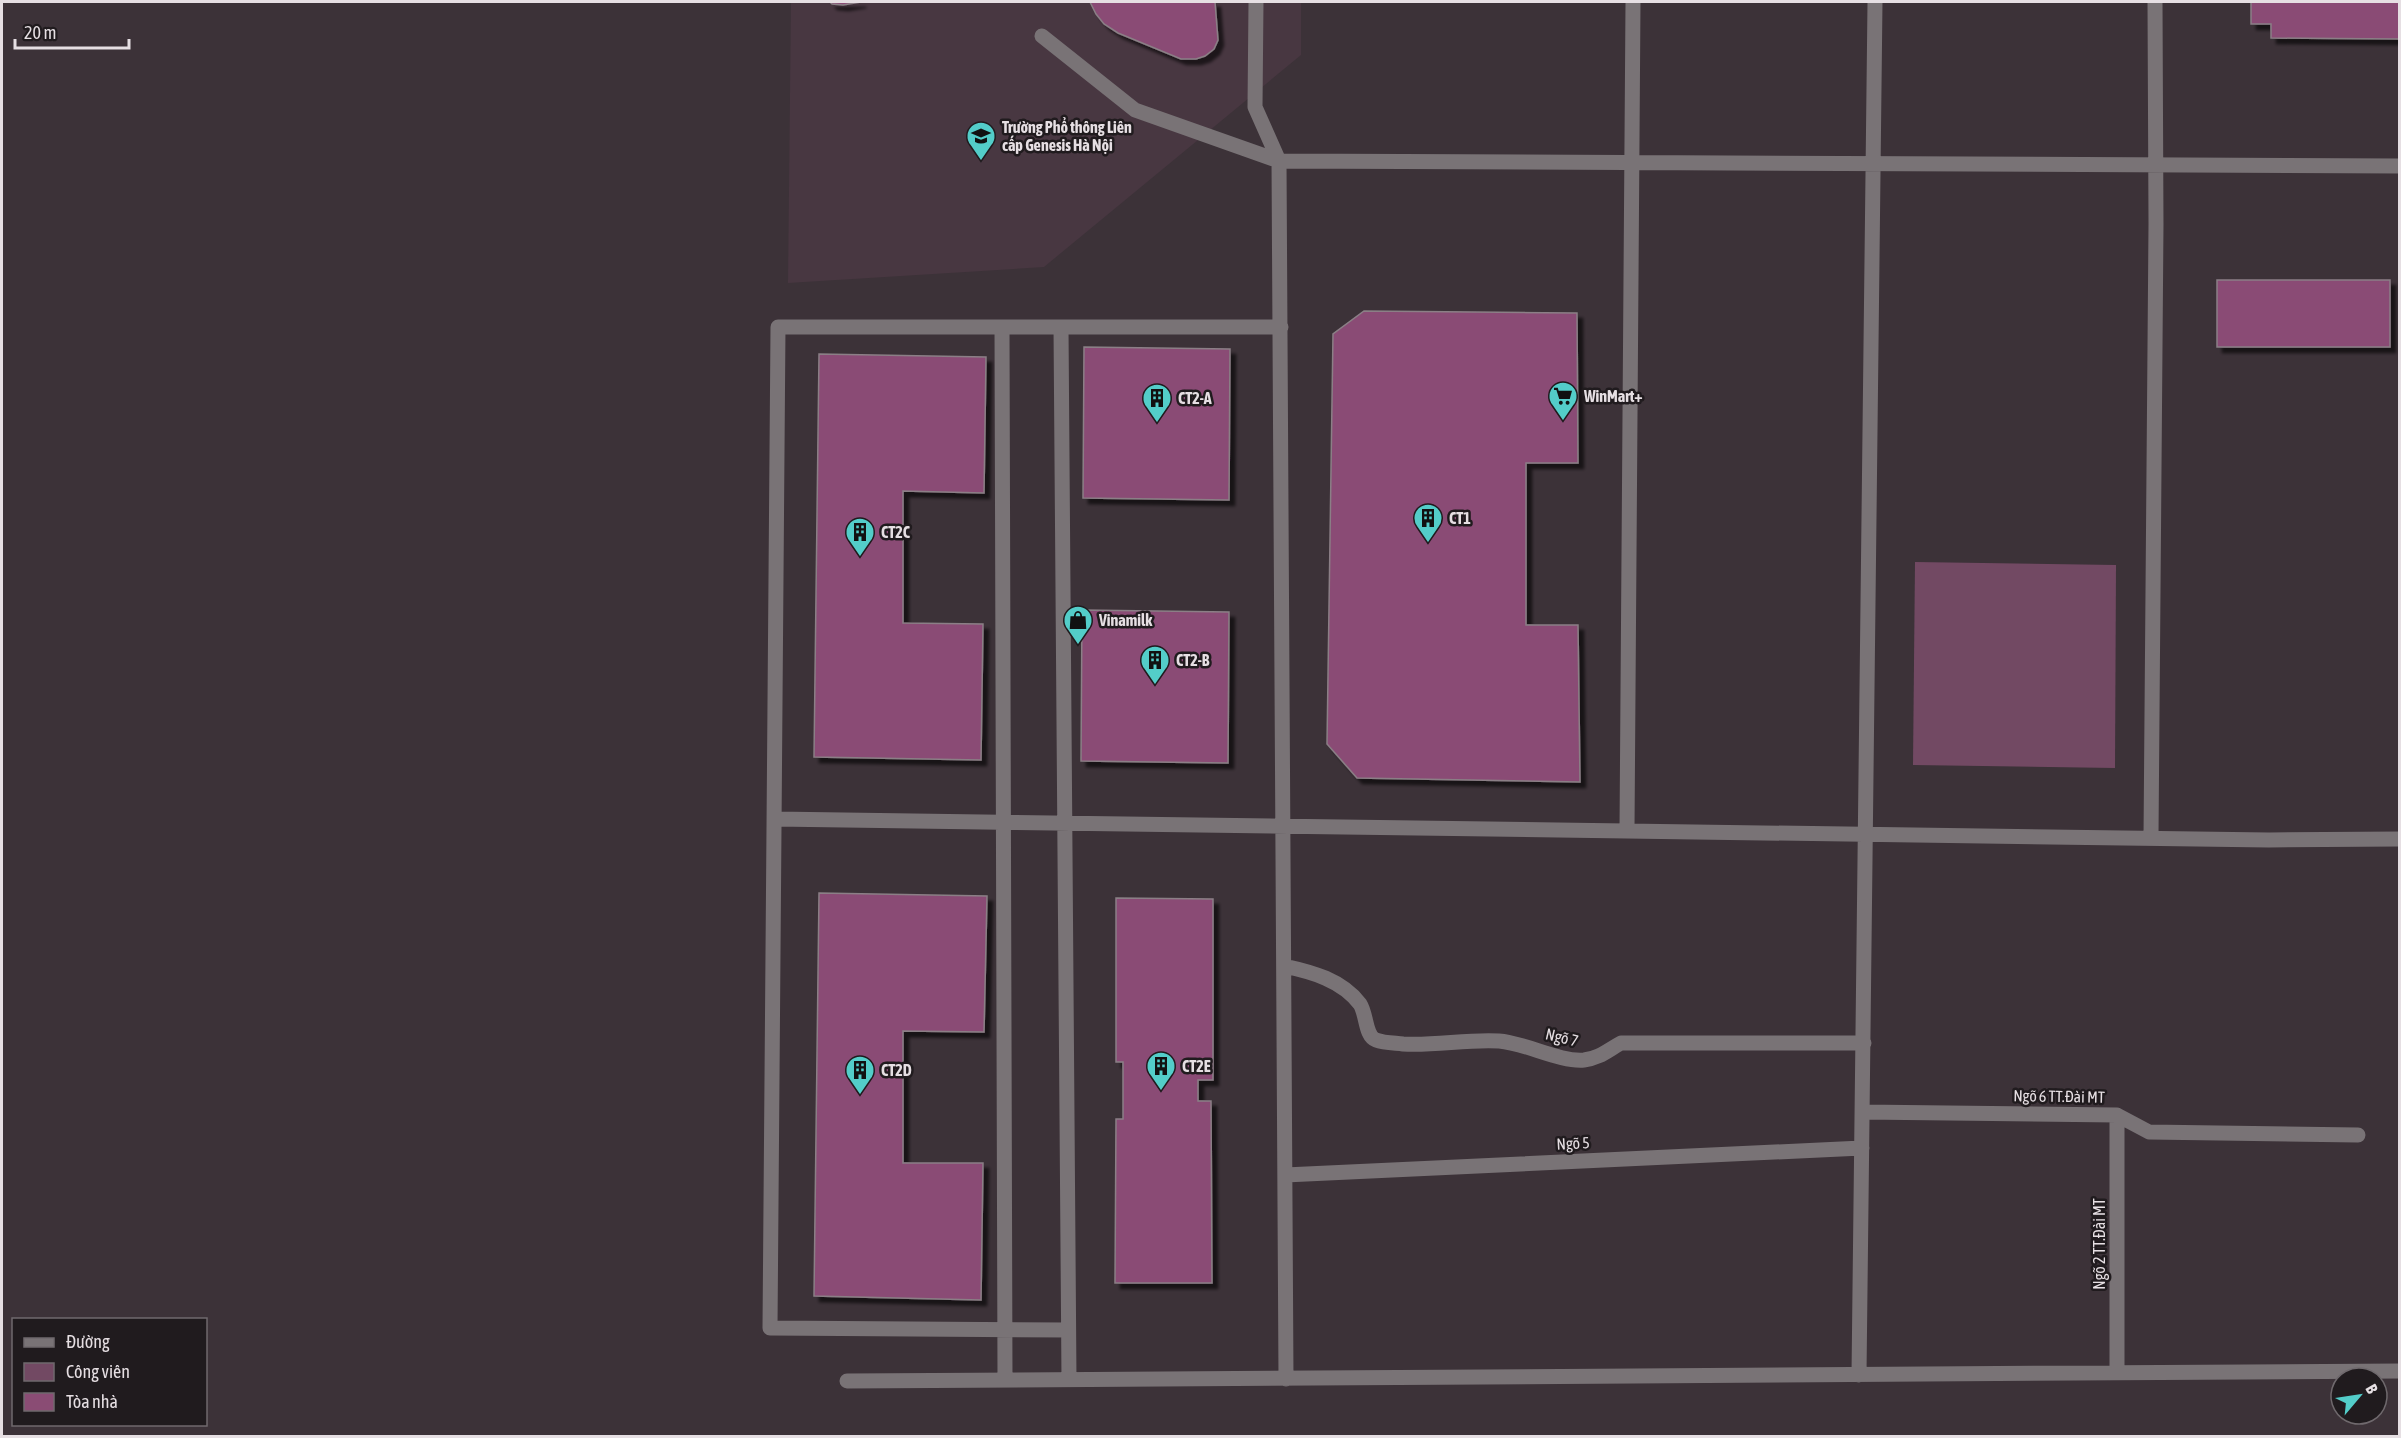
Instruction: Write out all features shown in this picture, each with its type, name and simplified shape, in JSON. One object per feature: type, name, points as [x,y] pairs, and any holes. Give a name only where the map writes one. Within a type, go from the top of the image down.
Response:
[{"type":"street","points":[[1256,2],[1255,107],[1279,161],[1286,1379]]},
{"type":"street","points":[[1627,830],[1633,2]]},
{"type":"street","points":[[1859,1375],[1875,2]]},
{"type":"street","points":[[2151,837],[2155,2]]},
{"type":"street","points":[[1042,36],[1135,110],[1279,161],[2400,166]]},
{"type":"street","points":[[1068,1330],[770,1328],[778,327],[1281,327]]},
{"type":"street","points":[[1002,327],[1005,1380]]},
{"type":"street","points":[[1061,327],[1069,1380]]},
{"type":"street","points":[[775,819],[2269,840],[2400,839]]},
{"type":"street","name":"Ngõ 7","points":[[1284,966],[1312,972],[1341,986],[1359,1003],[1366,1014],[1368,1032],[1371,1037],[1392,1043],[1428,1045],[1498,1041],[1582,1060],[1602,1057],[1621,1043],[1864,1043]]},
{"type":"street","name":"Ngõ 6 TT.Đài MT","points":[[1863,1112],[2117,1115],[2149,1132],[2358,1134]]},
{"type":"street","name":"Ngõ 2 TT.Đài MT","points":[[2117,1115],[2117,1373]]},
{"type":"street","name":"Ngõ 5","points":[[1286,1175],[1862,1148]]},
{"type":"street","points":[[847,1381],[2400,1371]]},
{"type":"shaded area","name":"Trường Phổ thông Liên cấp Genesis Hà Nội","points":[[791,2],[1301,2],[1301,55],[1044,267],[788,283]]},
{"type":"green space","points":[[1915,562],[2116,565],[2115,768],[1913,765]]},
{"type":"building","points":[[830,2],[861,2],[843,5]]},
{"type":"building","points":[[1090,2],[1215,2],[1218,40],[1214,49],[1205,56],[1196,59],[1181,59],[1118,33],[1104,24]]},
{"type":"building","points":[[2251,2],[2400,2],[2400,39],[2271,38],[2271,24],[2251,24]]},
{"type":"building","points":[[2217,280],[2390,280],[2390,347],[2217,347]]},
{"type":"building","name":"CT1","points":[[1364,311],[1577,313],[1578,463],[1526,463],[1526,625],[1578,625],[1580,782],[1357,778],[1327,744],[1333,334]]},
{"type":"building","name":"CT2-A","points":[[1084,347],[1230,349],[1229,500],[1083,498]]},
{"type":"building","name":"CT2C","points":[[819,354],[986,357],[984,493],[903,491],[903,623],[983,624],[981,760],[814,757]]},
{"type":"building","name":"CT2-B","points":[[1082,610],[1229,612],[1228,763],[1081,761]]},
{"type":"building","name":"CT2D","points":[[819,893],[987,896],[984,1032],[903,1031],[903,1163],[983,1163],[981,1300],[814,1296]]},
{"type":"building","name":"CT2E","points":[[1116,898],[1213,899],[1213,1080],[1198,1080],[1198,1101],[1211,1101],[1212,1283],[1115,1283],[1116,1119],[1123,1119],[1123,1062],[1116,1062]]},
{"type":"place","name":"Trường Phổ thông Liên cấp Genesis Hà Nội","points":[[981,162]]},
{"type":"place","name":"WinMart+","points":[[1563,422]]},
{"type":"place","name":"CT2-A","points":[[1157,424]]},
{"type":"place","name":"CT1","points":[[1428,544]]},
{"type":"place","name":"CT2C","points":[[860,558]]},
{"type":"place","name":"Vinamilk","points":[[1078,646]]},
{"type":"place","name":"CT2-B","points":[[1155,686]]},
{"type":"place","name":"CT2E","points":[[1161,1092]]},
{"type":"place","name":"CT2D","points":[[860,1096]]}]
